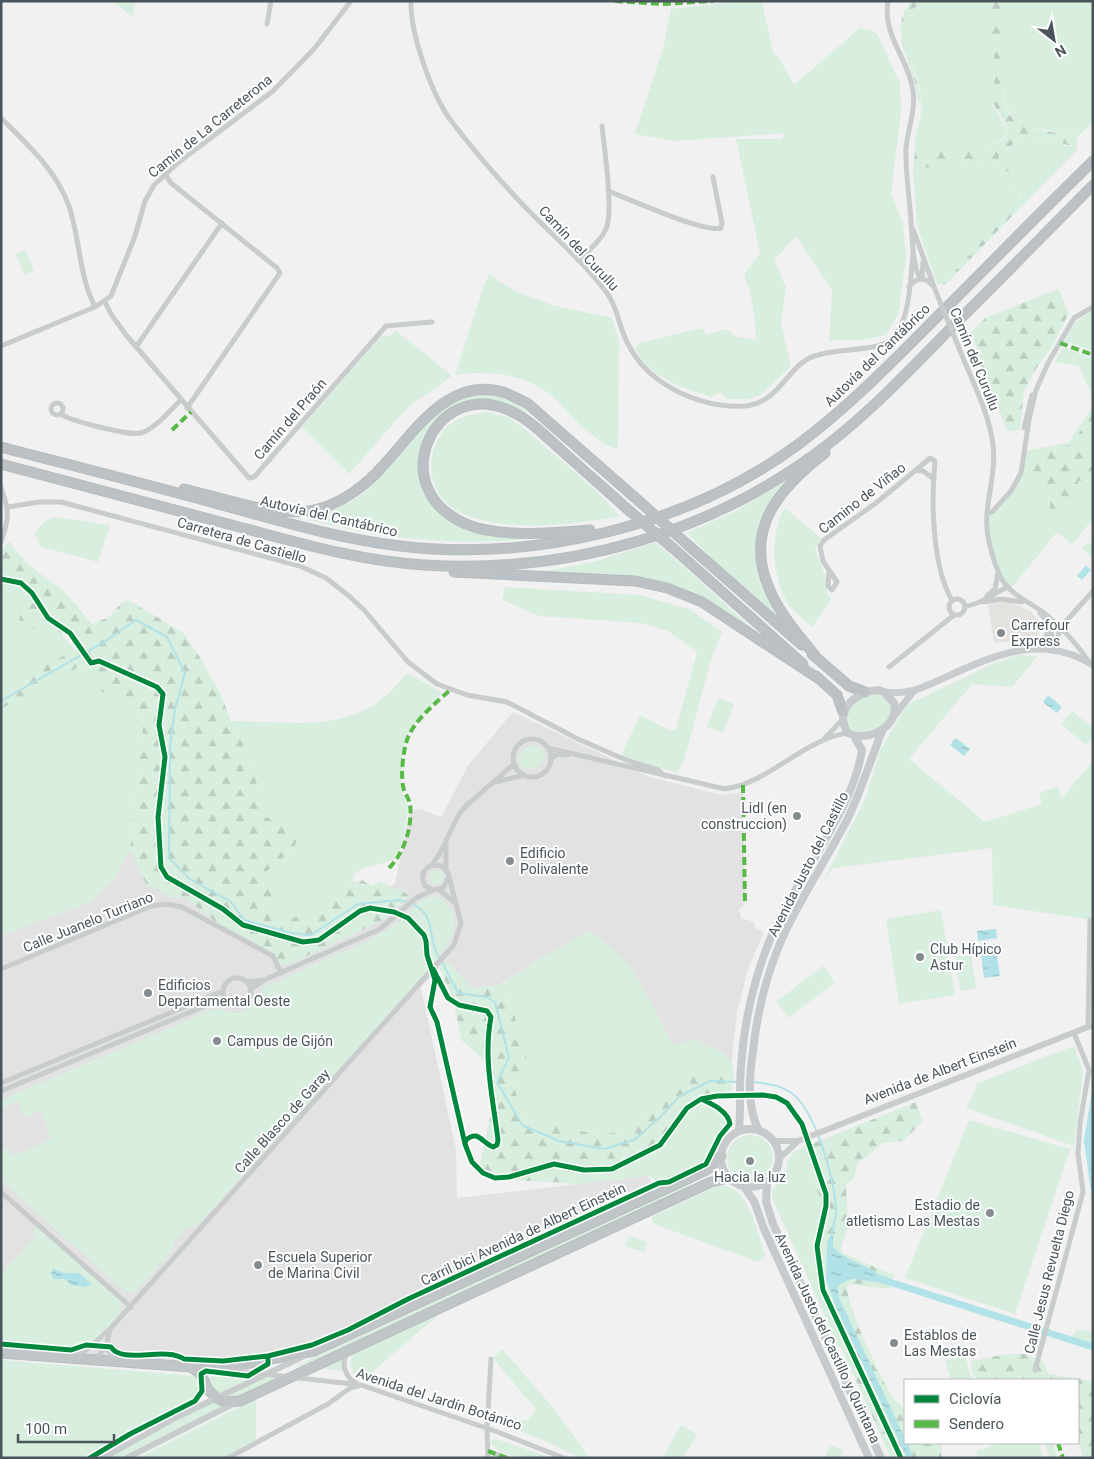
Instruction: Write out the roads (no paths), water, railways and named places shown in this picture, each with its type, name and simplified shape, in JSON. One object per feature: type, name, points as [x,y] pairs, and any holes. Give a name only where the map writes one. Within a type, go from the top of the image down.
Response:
[{"type":"highway","name":"Autovía del Cantábrico","points":[[1,447],[289,523],[360,540],[400,546],[439,550],[503,549],[558,542],[630,524],[670,513],[739,481],[768,465],[825,424],[867,387],[1093,161]]},
{"type":"highway","points":[[1,464],[288,540],[347,554],[402,563],[485,567],[572,558],[649,540],[731,506],[791,470],[829,444],[860,418],[930,350],[1093,186]]},
{"type":"highway","points":[[816,658],[778,606],[768,588],[762,569],[762,542],[765,524],[774,504],[789,483],[869,416],[930,350]]},
{"type":"highway","points":[[66,464],[118,472],[275,511],[299,512],[321,508],[348,496],[366,483],[382,468],[416,426],[451,397],[482,391],[505,393],[527,403],[816,658],[849,686],[865,692]]},
{"type":"highway","points":[[630,524],[547,533],[495,530],[467,525],[442,510],[428,492],[423,462],[428,439],[443,419],[460,408],[481,404],[505,408],[528,420],[837,695],[842,716]]},
{"type":"highway","points":[[288,540],[346,560],[398,568],[635,581],[666,588],[702,602],[819,679]]},
{"type":"highway","points":[[218,1369],[314,1351],[696,1175],[708,1169],[721,1156]]},
{"type":"highway","points":[[190,1367],[202,1374],[208,1390],[217,1398],[225,1402],[240,1401],[711,1182],[728,1178]]},
{"type":"highway","name":"Avenida del Jardín Botánico","points":[[1,1348],[218,1369]]},
{"type":"highway","name":"Avenida del Jardín Botánico","points":[[1,1354],[84,1360],[105,1359]]},
{"type":"main road","points":[[914,692],[883,729],[868,736],[851,735],[842,716],[852,700],[865,692],[899,694],[914,692],[1002,653],[1030,649],[1053,650],[1091,664]]},
{"type":"main road","points":[[884,692],[894,703],[894,716]]},
{"type":"main road","name":"Avenida Justo del Castillo","points":[[758,1129],[750,1101],[751,1065],[756,1021],[767,979],[781,941],[848,817],[883,729]]},
{"type":"main road","name":"Avenida Justo del Castillo","points":[[739,1130],[741,1066],[746,1021],[757,976],[771,938],[789,900],[839,813],[852,783],[862,750],[851,735]]},
{"type":"main road","points":[[758,1129],[775,1141],[780,1158],[778,1170],[767,1183],[744,1187],[728,1178],[721,1164],[721,1156],[726,1140],[739,1130],[758,1129]]},
{"type":"main road","name":"Avenida Justo del Castillo y Quintana","points":[[767,1183],[766,1201],[773,1224],[881,1458]]},
{"type":"main road","name":"Avenida Justo del Castillo y Quintana","points":[[744,1187],[754,1200],[764,1229],[869,1458]]},
{"type":"street","points":[[267,24],[271,1]]},
{"type":"street","name":"Camín de La Carreterona","points":[[105,302],[111,296],[136,236],[145,201],[154,184],[273,91],[314,49],[351,1]]},
{"type":"street","name":"Camín del Curullu","points":[[411,1],[416,36],[439,104],[465,139],[612,299],[627,343],[639,361],[659,380],[683,394],[718,404],[755,404],[775,393],[798,367],[814,355],[836,350],[882,345],[892,340],[899,332],[905,319],[913,254]]},
{"type":"street","points":[[888,1],[886,13],[889,32],[909,76],[914,95],[906,149],[913,254],[915,268],[921,279]]},
{"type":"street","points":[[1,118],[42,160],[61,186],[75,229],[89,294],[95,307]]},
{"type":"street","points":[[578,260],[595,245],[608,226],[608,191],[602,126]]},
{"type":"street","points":[[165,174],[171,183],[222,223],[280,273],[187,408]]},
{"type":"street","points":[[608,191],[687,222],[716,229],[721,228],[722,222],[713,177]]},
{"type":"street","points":[[136,347],[222,223]]},
{"type":"street","points":[[912,224],[936,292]]},
{"type":"street","points":[[921,279],[922,256]]},
{"type":"street","points":[[908,288],[916,280],[921,279]]},
{"type":"street","name":"Camín del Curullu","points":[[921,279],[928,281],[936,292],[985,413],[993,444],[994,460],[987,514],[990,544],[998,570],[1008,588]]},
{"type":"street","points":[[1,346],[105,302]]},
{"type":"street","name":"Camín del Praón","points":[[105,302],[115,321],[136,347],[248,478],[254,477],[386,326],[432,322]]},
{"type":"street","points":[[987,514],[994,511],[1021,473],[1036,390],[1049,361],[1074,318],[1093,307]]},
{"type":"street","points":[[61,414],[136,434],[146,430],[181,400]]},
{"type":"street","name":"Camino de Viñao","points":[[829,572],[823,561],[820,546],[824,540],[870,507],[931,457],[935,461],[934,479],[938,555],[944,581],[952,600]]},
{"type":"street","name":"Camino de Viñao","points":[[916,470],[923,471],[934,479]]},
{"type":"street","points":[[1,488],[8,506],[8,523],[1,542]]},
{"type":"street","name":"Carretera de Castiello","points":[[8,506],[39,502],[61,502],[300,566],[326,578],[349,596],[364,610],[408,662],[437,684],[468,695],[508,702],[596,747],[626,760],[658,770],[666,776]]},
{"type":"street","points":[[980,602],[995,590],[998,570]]},
{"type":"street","points":[[996,600],[1008,588]]},
{"type":"street","points":[[1008,588],[1061,628],[1091,664]]},
{"type":"street","points":[[889,666],[954,615],[961,614],[965,607],[1008,588]]},
{"type":"street","points":[[1053,650],[1061,628],[1093,591]]},
{"type":"street","points":[[954,615],[948,609],[952,600],[961,600],[965,607]]},
{"type":"street","points":[[980,602],[996,600],[1025,602]]},
{"type":"street","points":[[1035,607],[1052,631],[1053,650]]},
{"type":"street","points":[[1030,649],[1046,638],[1049,625]]},
{"type":"street","name":"Carretera de Castiello","points":[[821,741],[842,716]]},
{"type":"street","name":"Carretera de Castiello","points":[[596,747],[604,753],[608,761],[710,787],[725,789],[736,787],[821,741],[851,735]]},
{"type":"street","points":[[524,775],[514,764],[513,754],[522,742],[536,740],[548,748],[608,761]]},
{"type":"street","points":[[495,782],[524,775],[536,776],[542,774],[547,770],[551,758],[548,748]]},
{"type":"street","points":[[551,758],[558,754],[581,755]]},
{"type":"street","points":[[250,990],[264,980],[363,938],[380,929],[407,908],[416,898],[423,882],[424,872],[432,865],[459,814],[477,794],[495,782],[514,764]]},
{"type":"street","points":[[446,841],[446,869],[456,905]]},
{"type":"street","points":[[432,865],[438,865],[446,869]]},
{"type":"street","points":[[416,898],[445,886],[448,879]]},
{"type":"street","points":[[423,882],[456,905]]},
{"type":"street","name":"Calle Juanelo Turriano","points":[[1,969],[142,909],[166,904],[182,907],[273,956],[280,973]]},
{"type":"street","name":"Calle Blasco de Garay","points":[[71,1354],[84,1352],[94,1345],[131,1307],[447,954],[458,936],[461,923],[456,905]]},
{"type":"street","points":[[1090,920],[1090,1026]]},
{"type":"street","points":[[1,1083],[223,991],[230,980],[238,978],[246,982],[264,980]]},
{"type":"street","points":[[223,991],[224,998],[230,1004],[243,1004],[249,998],[250,990],[246,982]]},
{"type":"street","points":[[1,1091],[224,998]]},
{"type":"street","name":"Avenida de Albert Einstein","points":[[775,1141],[799,1141],[1090,1026]]},
{"type":"street","name":"Calle Jesus Revuelta Diego","points":[[1035,1370],[1083,1192],[1078,1154],[1080,1123],[1089,1070],[1074,1033]]},
{"type":"street","name":"Avenida de Albert Einstein","points":[[780,1158],[799,1141]]},
{"type":"street","points":[[1,1192],[131,1307]]},
{"type":"street","points":[[105,1359],[110,1329]]},
{"type":"street","points":[[94,1345],[105,1359]]},
{"type":"street","points":[[105,1359],[106,1347]]},
{"type":"street","points":[[350,1349],[345,1356],[346,1373],[352,1380],[361,1385]]},
{"type":"street","points":[[103,1458],[198,1407],[314,1351]]},
{"type":"street","points":[[488,1458],[487,1428],[491,1359]]},
{"type":"street","name":"Avenida del Jardín Botánico","points":[[218,1369],[361,1385],[487,1428],[564,1458]]},
{"type":"street","points":[[228,1458],[328,1404],[350,1388],[361,1385]]},
{"type":"street","points":[[198,1407],[208,1390]]},
{"type":"street","points":[[127,1458],[240,1401]]},
{"type":"street","points":[[488,1451],[507,1458]]},
{"type":"water","points":[[1086,565],[1091,570],[1082,580],[1077,576]]},
{"type":"water","points":[[1048,695],[1062,707],[1057,713],[1043,702]]},
{"type":"water","points":[[956,738],[970,749],[964,756],[950,745]]},
{"type":"water","name":"Club Hípico Astur","points":[[996,929],[997,938],[978,941],[977,931]]},
{"type":"water","name":"Club Hípico Astur","points":[[995,944],[1000,976],[984,978],[980,947]]},
{"type":"water","points":[[1093,1085],[1093,1207],[1084,1140]]},
{"type":"water","points":[[833,1229],[833,1247],[846,1257],[874,1271],[886,1280],[873,1282],[851,1279],[845,1281],[838,1286],[839,1298],[904,1437],[904,1444],[907,1444],[914,1458],[907,1458],[836,1307],[826,1279],[827,1243]]},
{"type":"water","points":[[53,1269],[65,1273],[79,1273],[92,1284],[84,1287],[71,1285],[65,1279],[53,1279],[51,1272]]},
{"type":"waterway","points":[[1,701],[104,642],[136,620],[167,637],[185,673],[175,709],[170,747],[169,858],[190,879],[231,902],[244,920],[291,933],[311,935],[358,904],[399,900],[408,902]]},
{"type":"waterway","points":[[412,903],[426,915],[435,950],[439,958]]},
{"type":"waterway","points":[[442,962],[458,993],[487,997],[495,1002],[509,1058],[497,1082],[522,1125],[559,1141],[604,1149],[634,1140],[680,1096],[710,1081],[738,1082]]},
{"type":"waterway","points":[[753,1082],[772,1085],[790,1092],[808,1114],[823,1148],[832,1184],[836,1213],[832,1232]]},
{"type":"waterway","points":[[877,1278],[1093,1347]]},
{"type":"place","name":"Carrefour Express","points":[[1001,633]]},
{"type":"place","name":"Lidl (en construccion)","points":[[797,816]]},
{"type":"place","name":"Edificio Polivalente","points":[[510,861]]},
{"type":"place","name":"Club Hípico Astur","points":[[920,957]]},
{"type":"place","name":"Edificios Departamental Oeste","points":[[148,993]]},
{"type":"place","name":"Campus de Gijón","points":[[217,1041]]},
{"type":"place","name":"Hacia la luz","points":[[750,1161]]},
{"type":"place","name":"Estadio de atletismo Las Mestas","points":[[990,1213]]},
{"type":"place","name":"Escuela Superior de Marina Civil","points":[[258,1265]]},
{"type":"place","name":"Establos de Las Mestas","points":[[894,1343]]}]
